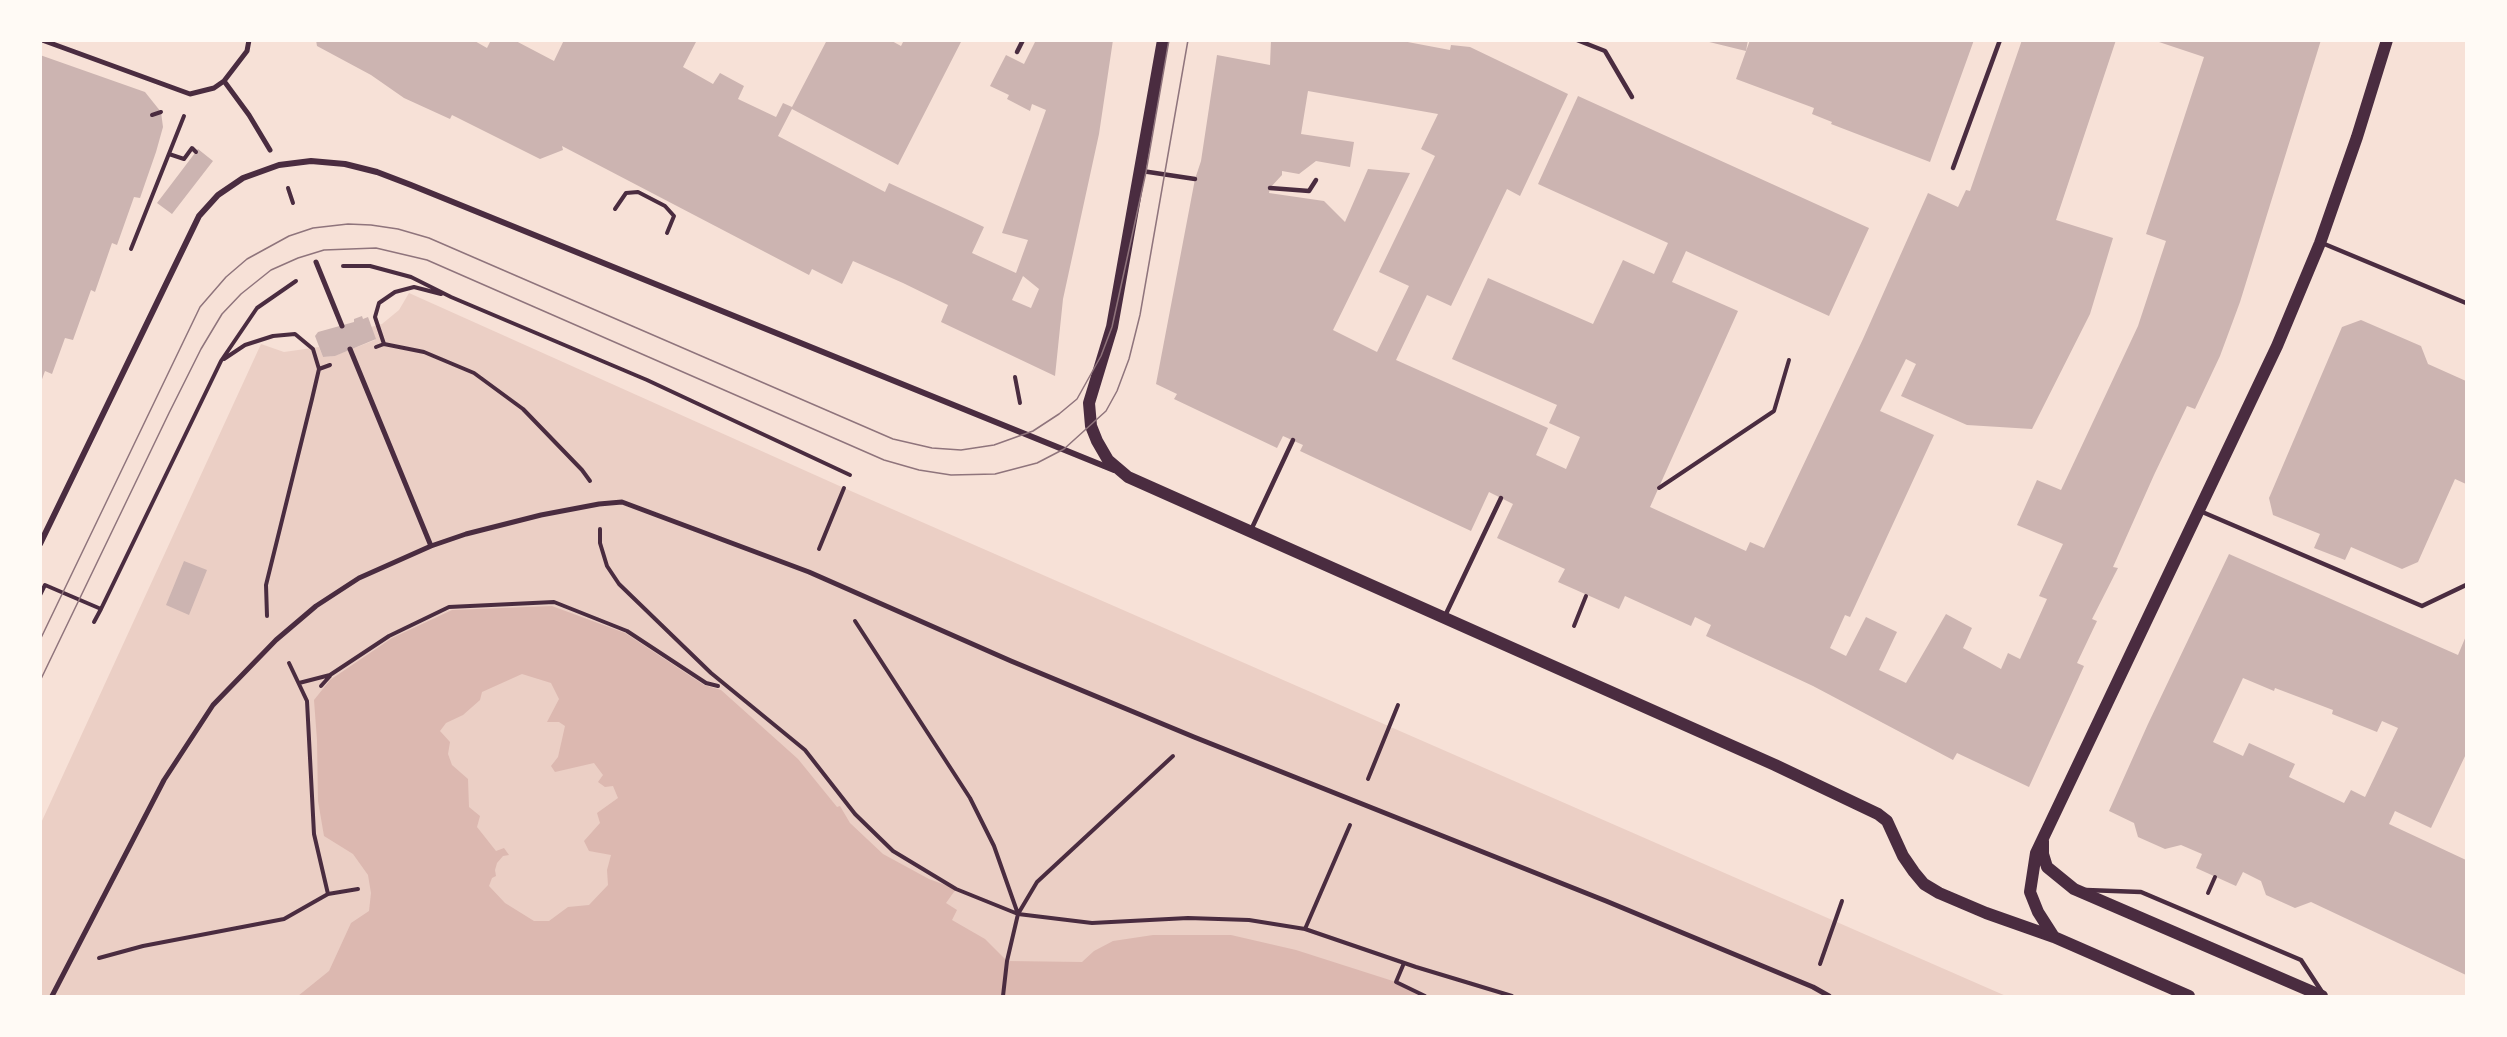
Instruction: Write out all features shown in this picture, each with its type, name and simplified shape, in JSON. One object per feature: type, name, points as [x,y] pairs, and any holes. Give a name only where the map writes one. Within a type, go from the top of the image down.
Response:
[{"type":"main road","points":[[1163,40],[1112,327],[1089,404],[1091,426],[1102,451],[1128,477],[1251,530],[1878,814],[1887,821],[1903,856],[1924,884],[1986,913],[2054,937],[2189,996]]},
{"type":"main road","points":[[2054,937],[2038,912],[2030,892],[2032,871],[2043,837],[2277,346],[2320,243],[2357,137],[2387,40]]},
{"type":"main road","points":[[2043,837],[2043,854],[2047,867],[2074,889],[2323,996]]},
{"type":"street","points":[[42,40],[190,94],[214,88],[224,81],[247,51],[249,40]]},
{"type":"street","points":[[224,81],[249,115],[270,150]]},
{"type":"street","points":[[40,544],[199,216],[218,195],[243,178],[279,165],[311,161],[345,164],[377,172],[411,185],[1026,433],[1128,477]]},
{"type":"street","points":[[316,262],[342,326]]},
{"type":"street","points":[[350,349],[431,546]]},
{"type":"street","points":[[52,996],[164,780],[213,705],[276,640],[316,606],[359,578],[431,546],[541,514],[622,502],[810,572],[1194,737],[1595,897],[1813,987],[1829,996]]},
{"type":"lane","points":[[1017,52],[1023,40]]},
{"type":"lane","points":[[1578,40],[1605,51],[1632,97]]},
{"type":"lane","points":[[1953,168],[2000,40]]},
{"type":"lane","points":[[1141,171],[1195,179]]},
{"type":"lane","points":[[1270,188],[1309,191],[1316,180]]},
{"type":"lane","points":[[2320,243],[2466,303]]},
{"type":"lane","points":[[1251,530],[1293,440]]},
{"type":"lane","points":[[1444,618],[1501,498]]},
{"type":"lane","points":[[2200,511],[2422,606],[2466,585]]},
{"type":"lane","points":[[2074,889],[2141,892],[2301,960],[2323,996]]},
{"type":"path","points":[[152,115],[161,112]]},
{"type":"path","points":[[131,249],[186,112]]},
{"type":"path","points":[[169,154],[184,159],[192,148],[196,152]]},
{"type":"path","points":[[615,209],[626,194],[638,192],[665,206],[674,216],[667,233]]},
{"type":"path","points":[[94,622],[221,361],[257,308],[287,286],[319,270],[345,265],[370,266],[411,277],[451,297],[647,380],[850,475]]},
{"type":"path","points":[[384,344],[375,317],[379,303],[395,292],[414,287],[451,297]]},
{"type":"path","points":[[221,361],[245,345],[273,336],[295,334],[314,349],[319,369],[266,585],[266,614],[276,640],[307,701],[314,834],[328,894]]},
{"type":"path","points":[[319,369],[384,344],[424,351],[474,373],[523,409],[582,470],[592,484],[598,504],[600,543],[607,566],[619,584],[711,673],[805,750],[855,814],[893,851],[956,889],[1018,914],[1092,922],[1188,918],[1249,920],[1305,929],[1404,963],[1512,996]]},
{"type":"path","points":[[1659,488],[1774,411],[1789,360]]},
{"type":"path","points":[[1015,377],[1022,410]]},
{"type":"path","points":[[810,572],[844,488]]},
{"type":"path","points":[[40,595],[43,584],[101,609]]},
{"type":"path","points":[[1574,626],[1586,596]]},
{"type":"path","points":[[321,686],[330,675],[389,636],[449,607],[554,602],[627,631],[706,683],[718,686]]},
{"type":"path","points":[[852,617],[970,798],[994,846],[1018,914]]},
{"type":"path","points":[[706,683],[711,673]]},
{"type":"path","points":[[299,683],[330,675]]},
{"type":"path","points":[[1388,726],[1398,705]]},
{"type":"path","points":[[1003,996],[1007,961],[1018,914],[1037,882],[1194,737]]},
{"type":"path","points":[[67,968],[143,946],[284,919],[328,894],[358,889]]},
{"type":"path","points":[[1813,987],[1842,901]]},
{"type":"path","points":[[1305,929],[1310,918]]},
{"type":"path","points":[[1404,963],[1396,982],[1425,996]]},
{"type":"shaded area","points":[[409,293],[844,488],[2006,996],[41,996],[41,823],[261,344],[284,352],[319,347],[323,357],[334,356],[375,340],[371,327],[382,324],[399,310]]},
{"type":"shaded area","points":[[552,606],[625,633],[704,685],[721,690],[798,759],[837,807],[840,806],[850,823],[883,854],[929,879],[956,889],[946,903],[957,910],[952,920],[985,939],[1007,961],[1082,962],[1094,951],[1113,941],[1153,935],[1231,935],[1296,950],[1396,982],[1425,996],[298,996],[329,971],[351,923],[369,911],[371,893],[368,875],[353,854],[324,836],[318,801],[314,700],[330,680],[392,638],[452,610]],"holes":[[[522,674],[551,683],[559,699],[547,722],[559,722],[565,726],[558,757],[551,766],[555,772],[594,763],[603,775],[598,782],[605,787],[613,786],[618,798],[597,813],[600,823],[584,841],[589,851],[611,855],[607,870],[608,885],[589,905],[568,907],[549,921],[534,921],[505,903],[489,886],[492,878],[496,876],[497,863],[503,856],[509,855],[504,848],[496,851],[477,827],[480,816],[469,807],[468,779],[452,765],[448,754],[450,742],[440,731],[446,723],[463,715],[480,700],[482,692]]]},
{"type":"building","points":[[316,40],[473,40],[487,48],[491,40],[514,40],[554,61],[564,40],[697,40],[683,67],[713,84],[720,73],[744,86],[738,99],[776,117],[783,103],[792,107],[827,40],[890,40],[901,46],[904,40],[962,40],[898,165],[792,109],[778,136],[885,192],[889,183],[984,227],[972,253],[1016,273],[1028,240],[1002,233],[1046,110],[1032,104],[1030,111],[1007,99],[1009,95],[990,86],[1006,55],[1024,64],[1036,40],[1113,40],[1099,134],[1063,299],[1055,376],[941,322],[948,305],[903,283],[853,261],[842,284],[812,269],[809,275],[562,146],[563,150],[540,159],[452,115],[450,119],[404,98],[371,75],[317,46]],"holes":[[[1023,276],[1039,289],[1031,308],[1012,300]]]},
{"type":"building","points":[[1271,40],[1397,40],[1450,50],[1451,45],[1470,47],[1568,94],[1520,196],[1507,189],[1451,306],[1427,295],[1396,360],[1548,428],[1536,455],[1566,469],[1580,437],[1549,423],[1557,405],[1452,359],[1488,278],[1593,324],[1623,260],[1654,274],[1668,243],[1538,184],[1578,96],[1869,228],[1829,316],[1686,251],[1672,282],[1738,311],[1650,507],[1746,551],[1750,542],[1764,548],[1863,339],[1928,193],[1958,207],[1966,190],[1970,191],[2022,40],[2116,40],[2056,220],[2113,238],[2090,314],[2032,429],[1967,425],[1901,396],[1916,364],[1906,359],[1880,411],[1934,435],[1850,617],[1845,615],[1830,648],[1846,656],[1866,617],[1897,632],[1879,670],[1906,683],[1946,614],[1972,628],[1963,648],[2001,669],[2008,653],[2020,659],[2047,599],[2039,596],[2063,544],[2017,525],[2037,480],[2061,490],[2138,326],[2166,241],[2146,234],[2204,57],[2153,40],[2321,40],[2240,302],[2220,356],[2195,409],[2187,406],[2113,567],[2118,568],[2092,619],[2097,621],[2077,663],[2084,666],[2029,787],[1957,753],[1953,760],[1813,686],[1706,636],[1711,625],[1695,617],[1691,626],[1625,596],[1619,609],[1558,582],[1565,569],[1497,538],[1513,504],[1489,492],[1471,531],[1300,451],[1303,445],[1283,436],[1277,448],[1174,399],[1177,394],[1156,384],[1195,179],[1201,161],[1217,55],[1270,65]],"holes":[[[1308,91],[1438,114],[1421,149],[1435,156],[1379,272],[1409,286],[1377,352],[1333,330],[1410,173],[1368,169],[1345,222],[1324,201],[1269,193],[1270,188],[1282,175],[1282,171],[1299,174],[1316,161],[1350,167],[1354,142],[1301,134]]]},
{"type":"building","points":[[1701,40],[1748,40],[1746,51]]},
{"type":"building","points":[[1750,40],[1974,40],[1930,162],[1831,124],[1832,122],[1812,114],[1814,108],[1736,79]]},
{"type":"building","points":[[40,55],[145,92],[161,112],[163,127],[140,198],[134,197],[117,245],[112,243],[95,292],[91,290],[73,340],[65,338],[52,374],[45,371],[41,382]]},
{"type":"building","points":[[198,149],[213,161],[172,214],[157,203]]},
{"type":"building","points":[[362,316],[363,319],[368,317],[376,339],[335,356],[323,357],[315,336],[318,332],[354,322],[354,319]]},
{"type":"building","points":[[2361,320],[2421,346],[2428,364],[2466,381],[2466,484],[2455,479],[2418,562],[2402,569],[2351,547],[2345,560],[2314,548],[2320,534],[2273,515],[2269,498],[2342,327]]},
{"type":"building","points":[[2229,554],[2458,655],[2466,636],[2466,754],[2431,828],[2395,811],[2389,824],[2466,860],[2466,975],[2311,902],[2295,908],[2266,895],[2261,881],[2243,872],[2236,886],[2196,868],[2202,854],[2181,845],[2165,849],[2138,837],[2134,823],[2109,811]],"holes":[[[2243,678],[2274,691],[2275,688],[2333,710],[2332,714],[2377,732],[2382,721],[2398,728],[2365,797],[2351,790],[2344,803],[2289,777],[2295,764],[2249,743],[2243,756],[2213,742]]]},
{"type":"building","points":[[184,561],[207,570],[189,615],[166,605]]},
{"type":"tram line","points":[[40,640],[200,307],[226,277],[247,259],[289,236],[313,228],[348,224],[371,225],[398,229],[429,238],[893,439],[932,448],[961,450],[994,445],[1033,431],[1077,399],[1101,356],[1112,327],[1146,172],[1169,40]]},
{"type":"tram line","points":[[40,681],[169,413],[201,349],[222,314],[241,294],[271,270],[324,250],[376,248],[427,260],[884,460],[919,470],[951,475],[995,474],[1037,463],[1064,449],[1106,411],[1117,391],[1129,359],[1140,315],[1188,40]]}]
